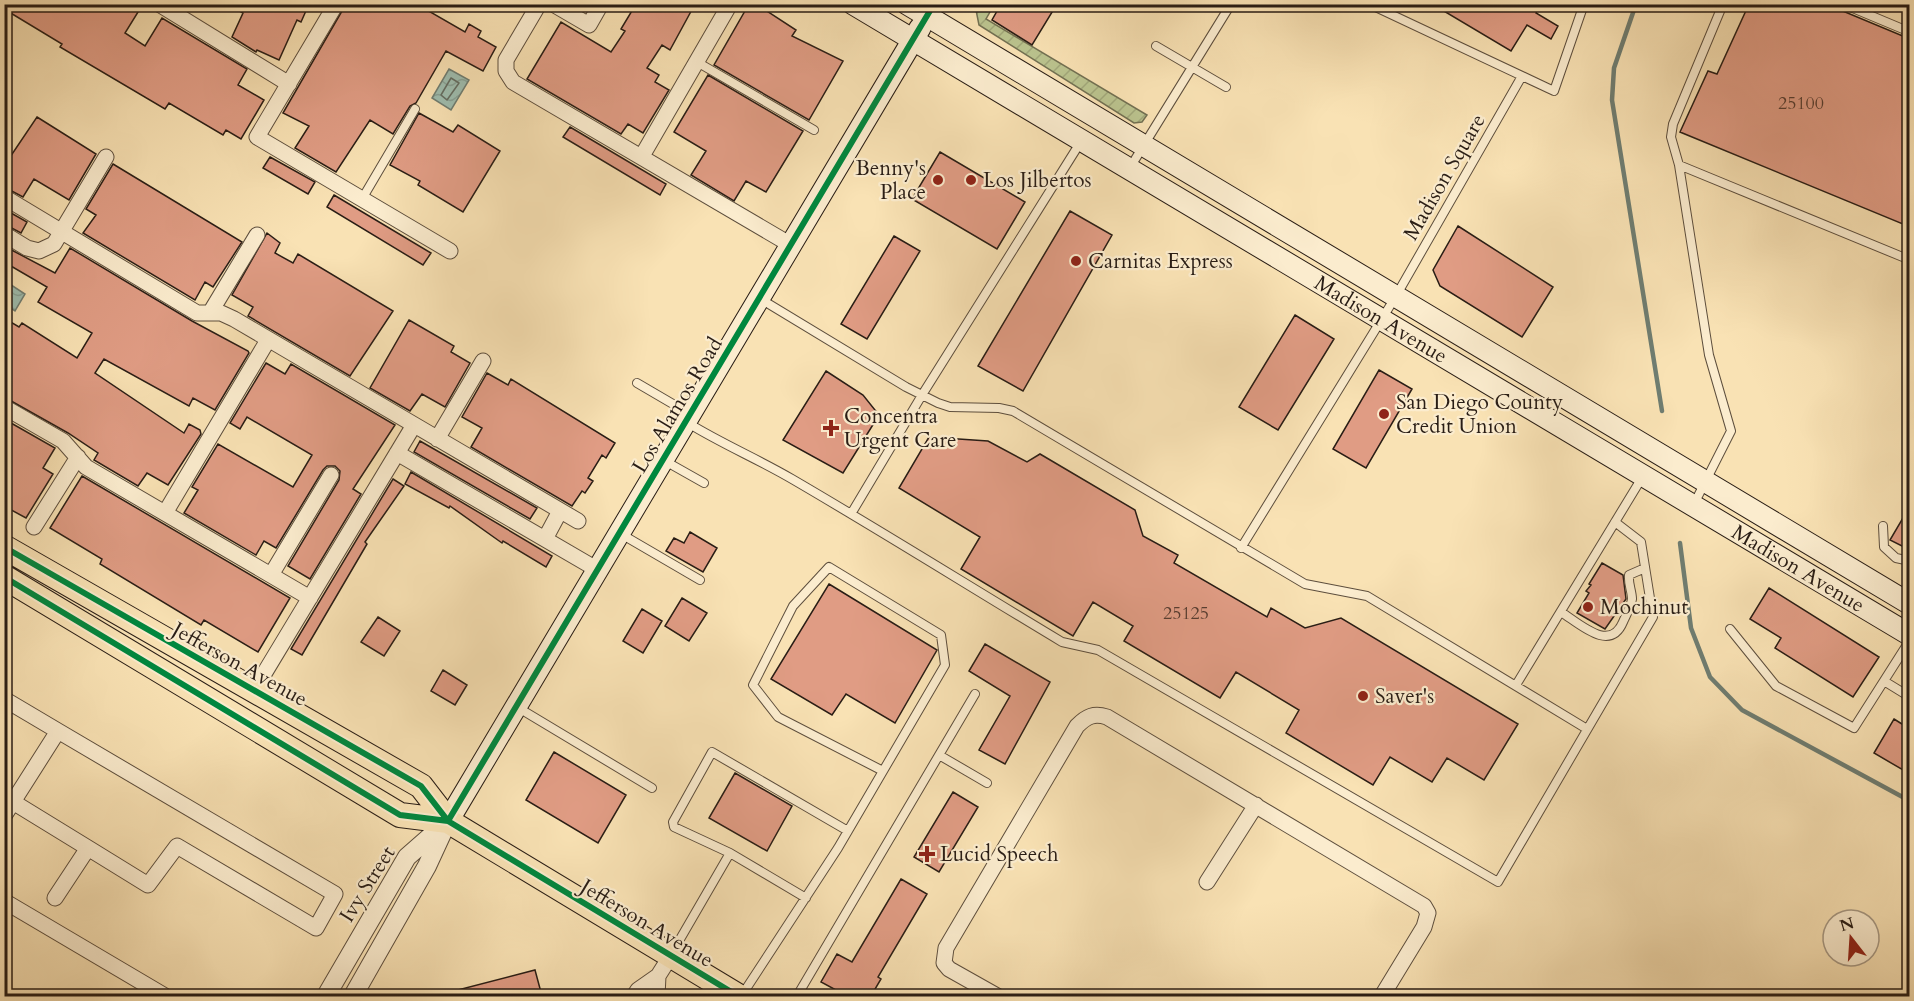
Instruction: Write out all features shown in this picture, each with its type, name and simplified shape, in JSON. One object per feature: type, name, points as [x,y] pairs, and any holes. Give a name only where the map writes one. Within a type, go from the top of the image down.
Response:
[{"type":"main road","name":"Madison Avenue","points":[[853,4],[1910,635]]},
{"type":"main road","name":"Madison Avenue","points":[[907,4],[930,10],[1144,146],[1910,604]]},
{"type":"main road","name":"Los Alamos Road","points":[[447,821],[517,707],[930,10]]},
{"type":"main road","name":"Jefferson Avenue","points":[[4,548],[253,692],[422,786],[447,821],[664,966],[740,996]]},
{"type":"main road","name":"Jefferson Avenue","points":[[4,577],[400,815],[447,821]]},
{"type":"street","points":[[159,4],[289,84]]},
{"type":"street","points":[[336,4],[257,137],[450,252]]},
{"type":"street","points":[[538,4],[506,60],[506,71],[513,82],[791,245]]},
{"type":"street","points":[[553,4],[589,25],[601,4]]},
{"type":"street","points":[[642,156],[730,4]]},
{"type":"street","points":[[4,234],[39,251],[54,244],[106,157]]},
{"type":"street","points":[[4,197],[198,313],[220,313],[578,521]]},
{"type":"street","points":[[210,313],[257,235]]},
{"type":"street","points":[[165,513],[268,340]]},
{"type":"street","points":[[437,439],[483,361]]},
{"type":"street","points":[[4,407],[63,441],[86,467],[310,598]]},
{"type":"street","points":[[253,692],[414,425]]},
{"type":"street","points":[[397,453],[598,570]]},
{"type":"street","points":[[34,527],[78,458]]},
{"type":"street","points":[[271,575],[331,475]]},
{"type":"street","points":[[545,539],[560,511]]},
{"type":"street","points":[[4,699],[335,894],[316,928],[177,846],[148,885],[13,802]]},
{"type":"street","points":[[991,995],[949,969],[944,963],[946,948],[1077,726],[1084,718],[1099,714],[1424,906],[1428,913],[1424,927],[1383,996]]},
{"type":"street","points":[[4,816],[57,731]]},
{"type":"street","points":[[1207,882],[1256,805]]},
{"type":"street","name":"Ivy Street","points":[[355,996],[427,866],[447,821]]},
{"type":"street","name":"Ivy Street","points":[[326,996],[406,857],[447,821]]},
{"type":"street","points":[[55,898],[88,848]]},
{"type":"street","points":[[4,901],[165,996]]},
{"type":"street","points":[[634,996],[664,966]]},
{"type":"street","points":[[657,996],[664,966]]},
{"type":"lane","points":[[1128,170],[1231,4]]},
{"type":"lane","points":[[1369,4],[1554,91],[1584,4]]},
{"type":"lane","points":[[1693,506],[1731,431],[1709,355],[1679,165],[1671,137],[1673,124],[1723,4]]},
{"type":"lane","points":[[1844,4],[1910,32]]},
{"type":"lane","points":[[1156,46],[1226,87]]},
{"type":"lane","points":[[697,62],[814,130]]},
{"type":"lane","name":"Madison Square","points":[[1242,549],[1396,296],[1522,76]]},
{"type":"lane","points":[[362,199],[415,110]]},
{"type":"lane","points":[[851,514],[922,395],[1081,142]]},
{"type":"lane","points":[[1679,165],[1910,260]]},
{"type":"lane","points":[[759,298],[922,395],[950,407],[999,408],[1013,411],[1242,549],[1305,584],[1367,596],[1587,729]]},
{"type":"lane","points":[[637,383],[729,448],[753,456],[1062,642],[1098,650],[1498,882],[1653,617],[1641,542],[1615,522]]},
{"type":"lane","points":[[663,460],[704,483]]},
{"type":"lane","points":[[1516,685],[1643,476]]},
{"type":"lane","points":[[1883,526],[1884,547],[1896,558],[1910,561]]},
{"type":"lane","points":[[620,533],[700,580]]},
{"type":"lane","points":[[740,996],[848,831],[945,665],[941,635],[829,567],[793,606],[753,685],[778,717],[883,771]]},
{"type":"lane","points":[[1561,612],[1600,637],[1611,636],[1620,628],[1632,599],[1629,575],[1645,568]]},
{"type":"lane","points":[[1730,629],[1776,687],[1854,728],[1910,640]]},
{"type":"lane","points":[[1884,681],[1910,698]]},
{"type":"lane","points":[[796,996],[975,694]]},
{"type":"lane","points":[[517,707],[652,788]]},
{"type":"lane","points":[[806,898],[730,853],[674,827],[672,822],[712,752],[848,831]]},
{"type":"lane","points":[[939,755],[987,783]]},
{"type":"lane","points":[[664,966],[730,853]]},
{"type":"green space","points":[[975,5],[994,5],[986,19],[1147,115],[1142,122],[1134,123],[979,25]]},
{"type":"water","points":[[449,69],[469,80],[451,110],[432,98]]},
{"type":"water","points":[[5,281],[25,294],[15,311],[5,304]]},
{"type":"building","points":[[4,4],[143,4],[125,33],[145,46],[162,18],[247,69],[238,85],[264,100],[241,139],[226,130],[223,135],[169,103],[165,109],[60,47],[62,44],[4,9]]},
{"type":"building","points":[[227,4],[309,4],[301,22],[297,20],[279,60],[257,50],[256,52],[232,37],[243,13]]},
{"type":"building","points":[[346,4],[427,4],[425,9],[465,32],[469,24],[481,31],[478,37],[496,47],[483,71],[446,51],[416,103],[410,106],[393,134],[370,120],[336,172],[295,148],[309,126],[283,113]]},
{"type":"building","points":[[636,4],[695,4],[670,50],[662,45],[647,68],[659,75],[655,82],[669,90],[643,133],[628,124],[621,134],[527,79],[561,22],[611,52],[625,31],[621,29]]},
{"type":"building","points":[[749,4],[756,4],[796,30],[792,36],[843,61],[809,120],[714,65]]},
{"type":"building","points":[[1001,4],[1057,4],[1032,45],[992,20]]},
{"type":"building","points":[[1432,4],[1541,4],[1536,13],[1558,26],[1551,39],[1527,25],[1511,51]]},
{"type":"building","points":[[1749,4],[1826,4],[1910,39],[1910,227],[1680,132],[1708,71],[1717,74]]},
{"type":"building","points":[[708,75],[803,131],[766,192],[746,181],[734,201],[691,175],[706,151],[674,132]]},
{"type":"building","points":[[419,113],[453,132],[458,125],[500,151],[463,212],[418,185],[420,181],[390,165]]},
{"type":"building","points":[[37,117],[96,154],[69,200],[34,179],[23,197],[4,187],[4,166]]},
{"type":"building","points":[[570,127],[666,184],[660,195],[563,137]]},
{"type":"building","points":[[940,152],[1025,202],[997,249],[912,199]]},
{"type":"building","points":[[270,157],[315,182],[308,194],[263,168]]},
{"type":"building","points":[[113,164],[242,242],[213,287],[205,282],[195,300],[83,233],[96,215],[86,209]]},
{"type":"building","points":[[334,195],[431,253],[423,265],[327,207]]},
{"type":"building","points":[[4,209],[27,222],[21,233],[4,224]]},
{"type":"building","points":[[1070,211],[1112,235],[1023,391],[978,366]]},
{"type":"building","points":[[1458,226],[1553,287],[1522,337],[1440,286],[1433,270]]},
{"type":"building","points":[[267,233],[280,243],[275,253],[293,263],[298,254],[393,311],[350,376],[248,316],[253,307],[232,295]]},
{"type":"building","points":[[894,236],[920,251],[867,339],[841,324]]},
{"type":"building","points":[[4,246],[55,273],[70,248],[192,321],[248,351],[249,353],[215,410],[193,398],[189,406],[104,359],[95,373],[184,433],[189,424],[200,430],[201,434],[168,485],[147,473],[138,486],[94,460],[98,453],[68,433],[4,397],[4,318],[19,327],[22,323],[77,358],[92,333],[38,302],[47,287],[4,262]]},
{"type":"building","points":[[1295,315],[1334,339],[1278,430],[1239,407]]},
{"type":"building","points":[[409,320],[454,346],[451,352],[470,363],[445,407],[422,394],[410,411],[370,388]]},
{"type":"building","points":[[266,363],[285,374],[291,364],[395,425],[353,489],[361,494],[310,579],[288,566],[339,480],[340,471],[335,466],[327,466],[323,470],[276,548],[264,541],[256,555],[184,513],[198,490],[192,487],[218,444],[293,487],[312,455],[247,417],[240,429],[230,423]]},
{"type":"building","points":[[1379,370],[1412,389],[1366,468],[1333,449]]},
{"type":"building","name":"Concentra Urgent Care","points":[[826,371],[863,395],[879,415],[843,473],[783,440]]},
{"type":"building","points":[[487,373],[508,385],[511,379],[615,443],[606,458],[602,455],[588,478],[593,481],[585,493],[582,491],[572,506],[471,447],[482,428],[462,417]]},
{"type":"building","points":[[4,419],[55,448],[43,468],[53,474],[26,518],[4,506]]},
{"type":"building","points":[[929,437],[988,441],[1027,462],[1040,454],[1135,510],[1143,536],[1178,555],[1174,563],[1267,617],[1271,608],[1305,628],[1341,618],[1518,724],[1484,780],[1447,758],[1432,782],[1390,757],[1373,785],[1286,733],[1299,710],[1236,672],[1220,698],[1124,641],[1133,626],[1093,602],[1073,636],[961,569],[980,537],[899,488]]},
{"type":"building","points":[[420,441],[537,508],[530,519],[414,452]]},
{"type":"building","points":[[411,472],[552,556],[546,567],[503,541],[502,543],[450,506],[449,508],[405,484]]},
{"type":"building","points":[[82,476],[290,598],[258,652],[204,620],[201,625],[100,564],[102,559],[50,528]]},
{"type":"building","points":[[393,479],[404,486],[365,542],[367,544],[302,655],[291,649]]},
{"type":"building","points":[[1910,506],[1910,550],[1890,540]]},
{"type":"building","points":[[690,532],[717,548],[703,572],[666,551],[674,538],[684,543]]},
{"type":"building","points":[[1602,563],[1623,575],[1626,599],[1605,629],[1577,613],[1589,593],[1586,591],[1591,585],[1589,584]]},
{"type":"building","points":[[829,584],[937,650],[895,723],[846,694],[832,715],[771,679]]},
{"type":"building","points":[[1769,588],[1879,657],[1853,697],[1775,648],[1781,638],[1750,619]]},
{"type":"building","points":[[682,598],[707,613],[689,641],[665,626]]},
{"type":"building","points":[[642,609],[662,621],[643,653],[623,641]]},
{"type":"building","points":[[378,617],[400,631],[384,656],[361,642]]},
{"type":"building","points":[[985,644],[1050,682],[1005,764],[979,750],[1010,696],[969,671]]},
{"type":"building","points":[[443,670],[467,685],[455,705],[431,691]]},
{"type":"building","points":[[1894,719],[1910,729],[1910,774],[1874,753]]},
{"type":"building","points":[[554,752],[626,795],[598,843],[526,800]]},
{"type":"building","points":[[735,773],[792,806],[767,851],[709,818]]},
{"type":"building","points":[[953,792],[978,807],[939,872],[914,857]]},
{"type":"building","points":[[901,879],[927,894],[878,977],[881,979],[871,996],[847,996],[821,982],[837,954],[852,962]]},
{"type":"building","points":[[535,970],[542,996],[451,996],[450,992]]},
{"type":"waterway","points":[[1636,4],[1614,68],[1612,100],[1662,411]]},
{"type":"waterway","points":[[1680,543],[1691,628],[1710,677],[1742,710],[1910,801]]},
{"type":"cycle path","points":[[448,821],[934,4]]},
{"type":"cycle path","points":[[4,547],[421,786],[448,821],[738,996]]},
{"type":"cycle path","points":[[4,577],[400,815],[448,821]]},
{"type":"place","name":"Benny's Place","points":[[938,180]]},
{"type":"place","name":"Los Jilbertos","points":[[971,180]]},
{"type":"place","name":"Carnitas Express","points":[[1076,261]]},
{"type":"place","name":"San Diego County Credit Union","points":[[1384,414]]},
{"type":"place","name":"Concentra Urgent Care","points":[[831,428]]},
{"type":"place","name":"Mochinut","points":[[1588,607]]},
{"type":"place","name":"Saver's","points":[[1363,696]]},
{"type":"place","name":"Lucid Speech","points":[[927,854]]}]
